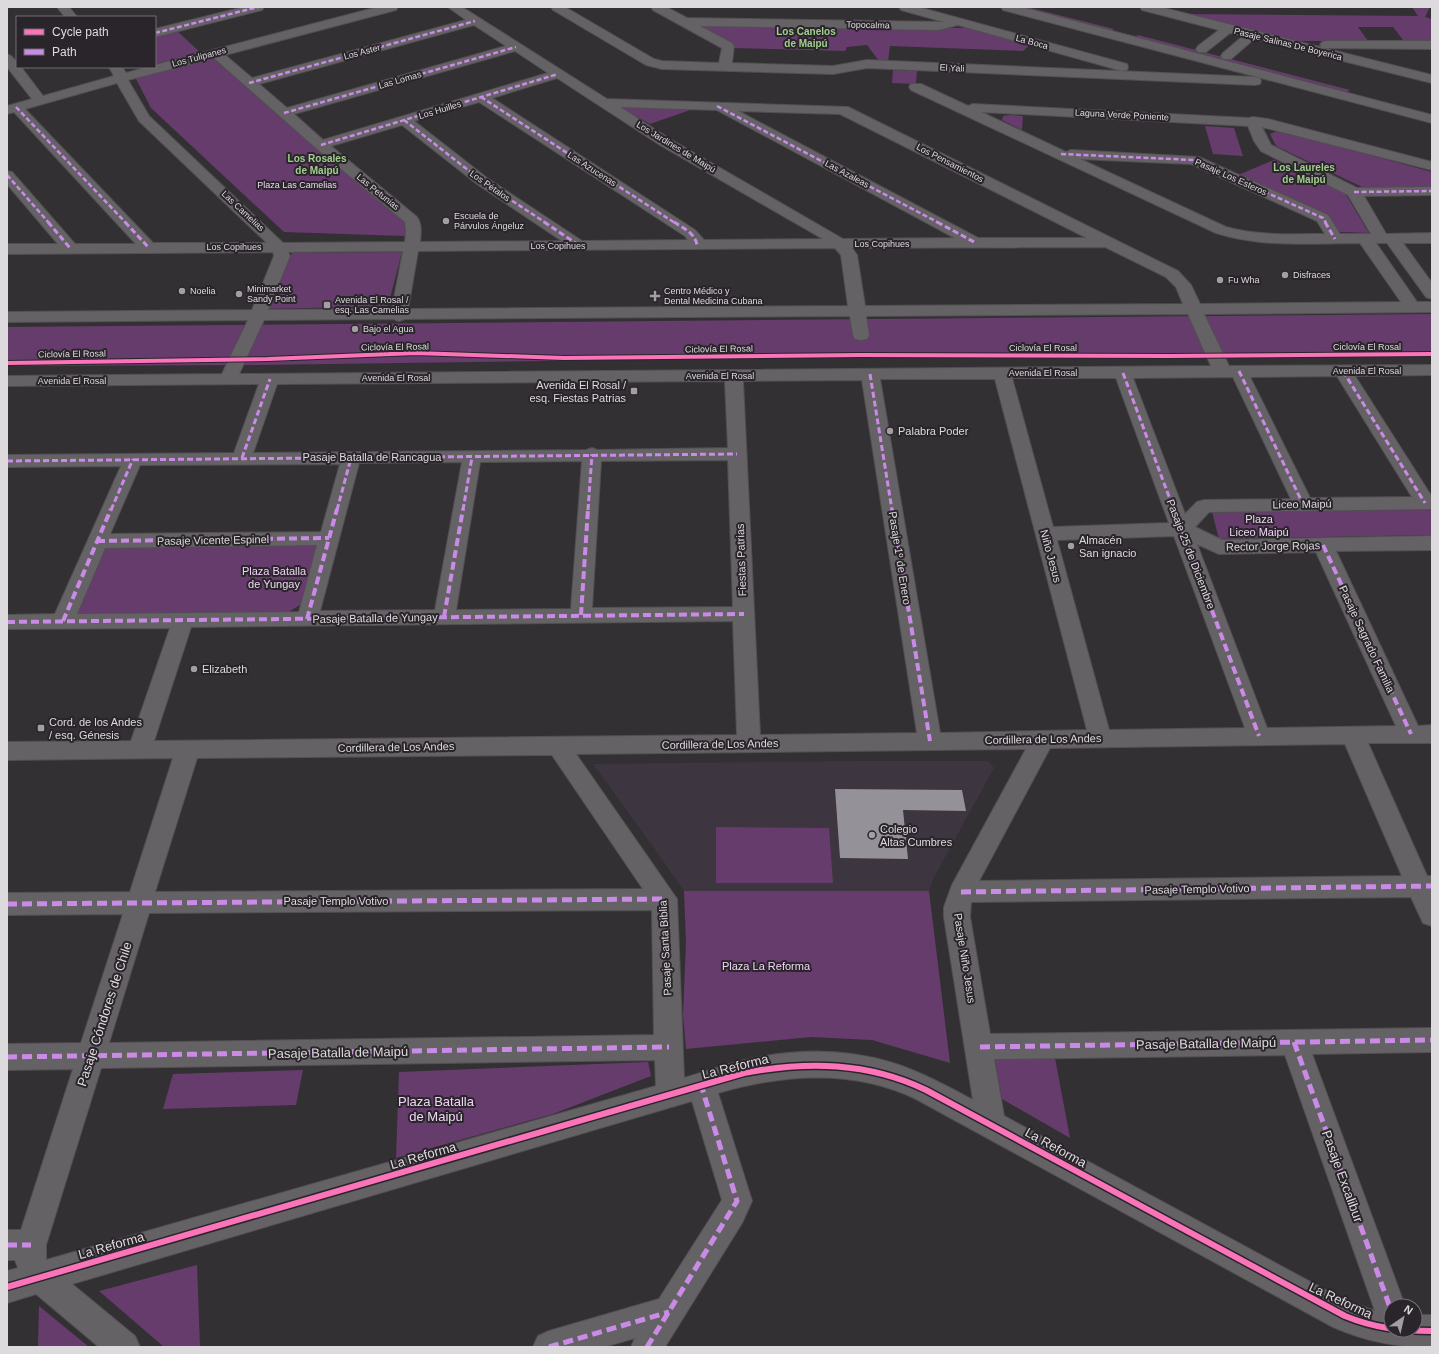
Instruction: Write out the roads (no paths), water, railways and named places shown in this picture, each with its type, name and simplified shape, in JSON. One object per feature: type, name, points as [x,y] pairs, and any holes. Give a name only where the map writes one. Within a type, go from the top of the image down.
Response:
[{"type":"street","points":[[63,7],[70,16]]},
{"type":"street","points":[[156,33],[258,7]]},
{"type":"street","name":"Los Tulipanes","points":[[156,65],[216,53],[392,7]]},
{"type":"street","name":"Los Jardines de Maipú","points":[[454,7],[665,142],[823,232],[840,244],[849,255],[861,335]]},
{"type":"street","name":"El Yali","points":[[557,7],[650,62],[662,65],[833,70],[866,64],[1255,81]]},
{"type":"street","points":[[657,7],[728,46],[725,66]]},
{"type":"street","name":"La Boca","points":[[905,7],[1160,77]]},
{"type":"street","points":[[981,28],[1008,7],[1036,10],[1370,98],[1432,109]]},
{"type":"street","name":"Pasaje Salinas De Boyerica","points":[[1146,7],[1228,29],[1432,79]]},
{"type":"street","points":[[1002,33],[1036,10]]},
{"type":"street","name":"Los Aster","points":[[249,83],[475,20]]},
{"type":"street","name":"Topocalma","points":[[684,22],[938,26],[952,24],[956,21]]},
{"type":"street","points":[[1202,49],[1228,29]]},
{"type":"street","points":[[1123,33],[1202,49],[1370,98],[1432,119]]},
{"type":"street","points":[[1227,56],[1252,35]]},
{"type":"street","points":[[1295,45],[1432,45]]},
{"type":"street","name":"Las Lomas","points":[[284,113],[516,47]]},
{"type":"street","name":"Las Petunias","points":[[216,53],[321,145],[412,220],[414,232],[399,316]]},
{"type":"street","points":[[7,58],[40,101]]},
{"type":"street","name":"Los Tulipanes","points":[[12,109],[40,101],[118,72],[139,68]]},
{"type":"street","name":"Las Camelias","points":[[118,72],[136,107],[151,126],[267,234],[279,247]]},
{"type":"street","name":"Los Huilles","points":[[321,145],[558,74]]},
{"type":"street","name":"Laguna Verde Poniente","points":[[916,87],[1221,230],[1250,238],[1432,238]]},
{"type":"street","name":"Las Azucenas","points":[[481,97],[690,233],[696,240],[697,245]]},
{"type":"street","name":"Los Pensamientos","points":[[603,103],[843,110],[1176,277],[1183,285],[1195,309],[1231,371]]},
{"type":"street","name":"Las Azaleas","points":[[718,106],[976,243]]},
{"type":"street","name":"Laguna Verde Poniente","points":[[961,107],[1253,121],[1282,126],[1432,166]]},
{"type":"street","points":[[12,109],[149,248]]},
{"type":"street","name":"Los Pétalos","points":[[404,120],[482,181],[580,246]]},
{"type":"street","points":[[1253,121],[1261,141],[1266,148],[1354,192],[1432,191]]},
{"type":"street","name":"Pasaje Los Esteros","points":[[1061,154],[1194,160],[1323,218],[1336,239]]},
{"type":"street","points":[[7,175],[70,248]]},
{"type":"street","points":[[1354,192],[1387,239],[1432,294]]},
{"type":"street","points":[[1366,239],[1400,287],[1412,307]]},
{"type":"street","name":"Los Copihues","points":[[7,249],[1108,242]]},
{"type":"street","points":[[228,379],[257,317],[282,256],[279,247]]},
{"type":"street","points":[[7,318],[1432,307]]},
{"type":"street","name":"Avenida El Rosal","points":[[7,381],[1432,370]]},
{"type":"street","points":[[1231,371],[1303,504]]},
{"type":"street","points":[[1343,371],[1429,503]]},
{"type":"street","name":"Pasaje 25 de Diciembre","points":[[1123,372],[1259,736]]},
{"type":"street","name":"Pasaje 1º de Enero","points":[[870,374],[930,741]]},
{"type":"street","name":"Niño Jesus","points":[[1002,374],[1100,738]]},
{"type":"street","name":"Fiestas Patrias","points":[[734,376],[749,744]]},
{"type":"street","points":[[242,458],[270,379]]},
{"type":"street","points":[[581,615],[592,454]]},
{"type":"street","name":"Pasaje Batalla de Rancagua","points":[[8,463],[134,459],[472,457],[592,454],[737,454]]},
{"type":"street","points":[[444,617],[472,457]]},
{"type":"street","points":[[308,619],[351,458]]},
{"type":"street","points":[[63,621],[134,459]]},
{"type":"street","name":"Liceo Maipú","points":[[1182,529],[1204,506],[1429,503]]},
{"type":"street","name":"Rector Jorge Rojas","points":[[1045,534],[1182,529],[1219,547],[1432,543]]},
{"type":"street","name":"Pasaje Vicente Espinel","points":[[97,541],[329,538]]},
{"type":"street","name":"Pasaje Sagrado Familia","points":[[1323,545],[1422,734]]},
{"type":"street","name":"Pasaje Batalla de Yungay","points":[[7,622],[744,614]]},
{"type":"street","points":[[140,750],[183,620]]},
{"type":"street","name":"Cordillera de Los Andes","points":[[7,751],[749,744],[1422,734]]},
{"type":"street","points":[[1353,735],[1426,886],[1432,915]]},
{"type":"street","name":"Pasaje Niño Jesus","points":[[991,1124],[980,1047],[957,917],[957,907],[961,892],[1043,739]]},
{"type":"street","name":"Pasaje Santa Biblia","points":[[549,746],[559,748],[664,898],[670,1094]]},
{"type":"street","name":"Pasaje Cóndores de Chile","points":[[39,1277],[33,1270],[30,1262],[19,1245],[91,1055],[188,749]]},
{"type":"street","name":"Pasaje Templo Votivo","points":[[961,892],[1426,886]]},
{"type":"street","name":"Pasaje Templo Votivo","points":[[7,904],[664,898]]},
{"type":"street","name":"Pasaje Batalla de Maipú","points":[[980,1047],[1432,1040]]},
{"type":"street","name":"Pasaje Excalibur","points":[[1294,1042],[1387,1298]]},
{"type":"street","name":"Pasaje Batalla de Maipú","points":[[7,1057],[669,1047]]},
{"type":"street","name":"La Reforma","points":[[7,1287],[701,1085],[771,1068],[798,1064],[826,1064],[855,1067],[884,1073],[913,1083],[1331,1310],[1376,1328],[1383,1327]]},
{"type":"street","points":[[647,1347],[737,1201],[701,1085]]},
{"type":"street","points":[[39,1277],[124,1347]]},
{"type":"street","points":[[549,1347],[669,1312]]},
{"type":"place","name":"Escuela de Párvulos Ángeluz","points":[[446,221]]},
{"type":"place","name":"Disfraces","points":[[1285,275]]},
{"type":"place","name":"Fu Wha","points":[[1220,280]]},
{"type":"place","name":"Noelia","points":[[182,291]]},
{"type":"place","name":"Minimarket Sandy Point","points":[[239,294]]},
{"type":"place","name":"Centro Médico y Dental Medicina Cubana","points":[[655,296]]},
{"type":"place","name":"Avenida El Rosal / esq. Las Camelias","points":[[327,305]]},
{"type":"place","name":"Bajo el Agua","points":[[355,329]]},
{"type":"place","name":"Avenida El Rosal / esq. Fiestas Patrias","points":[[634,391]]},
{"type":"place","name":"Palabra Poder","points":[[890,431]]},
{"type":"place","name":"Almacén San ignacio","points":[[1071,546]]},
{"type":"place","name":"Elizabeth","points":[[194,669]]},
{"type":"place","name":"Cord. de los Andes / esq. Génesis","points":[[41,728]]},
{"type":"place","name":"Colegio Altas Cumbres","points":[[872,835]]},
{"type":"district","name":"Los Canelos de Maipú","points":[[806,36]]},
{"type":"district","name":"Los Rosales de Maipú","points":[[317,164]]},
{"type":"district","name":"Los Laureles de Maipú","points":[[1304,172]]},
{"type":"park label","name":"Plaza Las Camelias","points":[[297,185]]},
{"type":"park label","name":"Plaza Liceo Maipú","points":[[1259,525]]},
{"type":"park label","name":"Plaza Batalla de Yungay","points":[[274,577]]},
{"type":"park label","name":"Plaza La Reforma","points":[[766,966]]},
{"type":"park label","name":"Plaza Batalla de Maipú","points":[[436,1108]]}]
